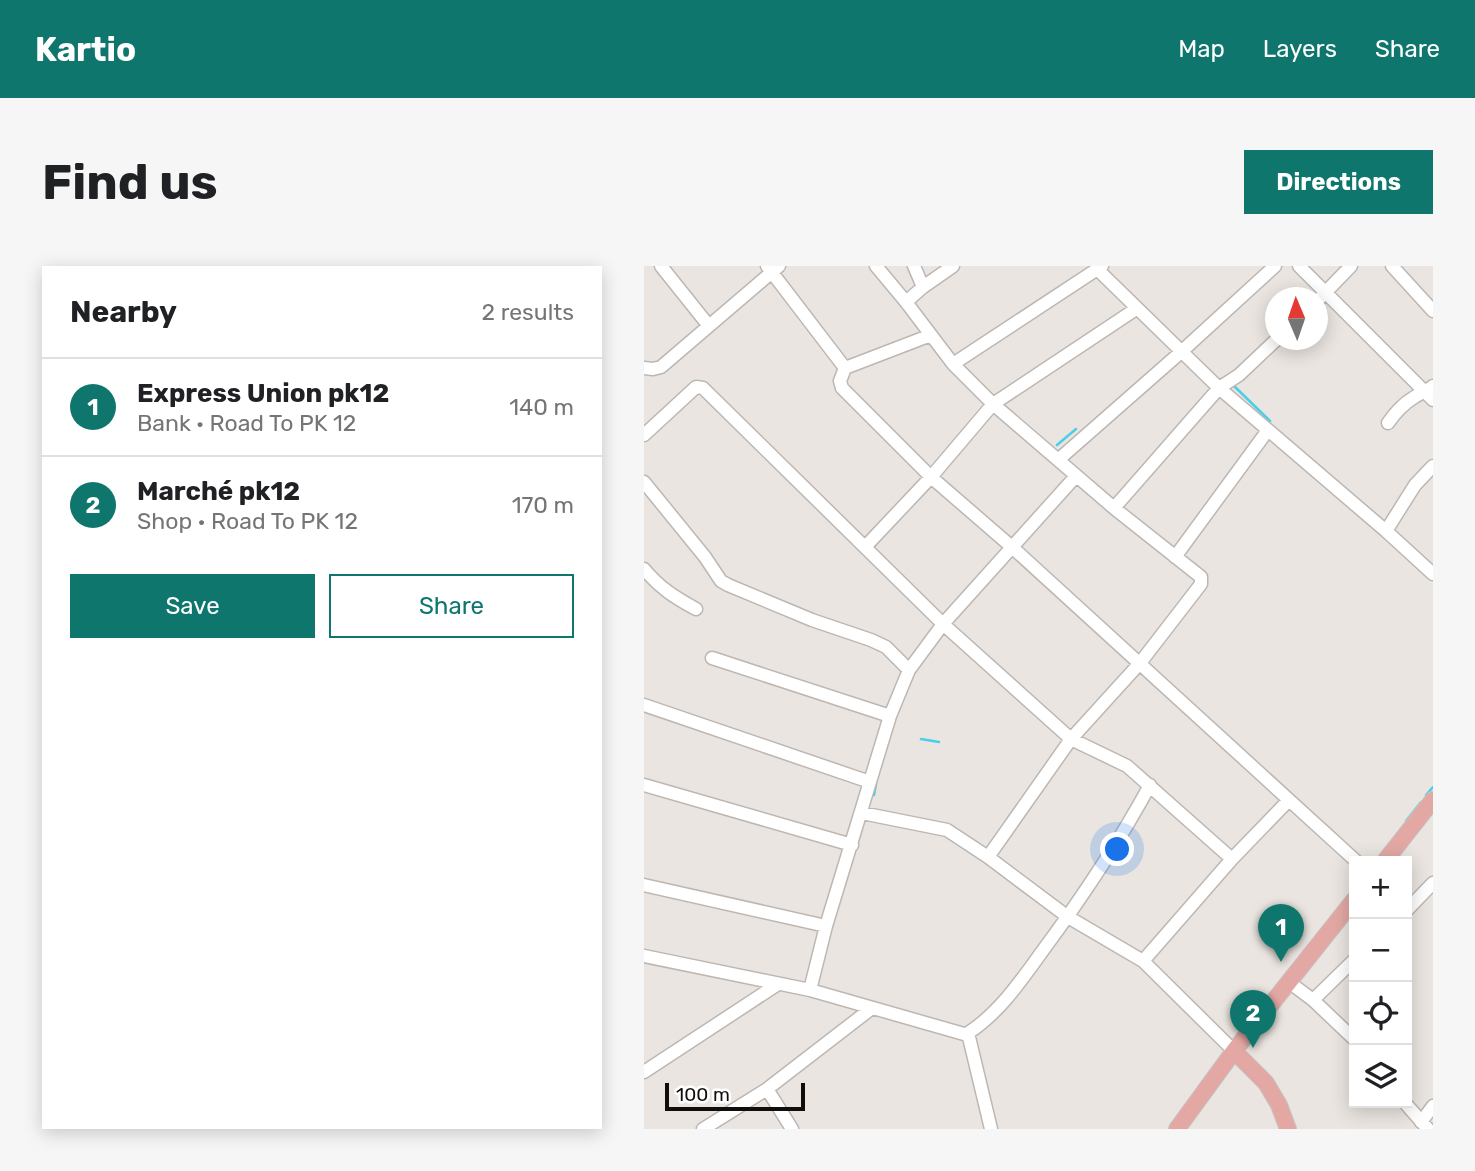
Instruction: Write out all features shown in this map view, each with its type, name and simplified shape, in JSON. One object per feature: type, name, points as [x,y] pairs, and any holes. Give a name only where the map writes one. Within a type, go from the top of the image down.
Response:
[{"type":"main road","points":[[1389,856],[1432,802]]},
{"type":"main road","points":[[1177,1129],[1234,1051],[1349,906]]},
{"type":"main road","points":[[1234,1051],[1266,1083],[1279,1105],[1288,1129]]},
{"type":"street","points":[[661,266],[709,326]]},
{"type":"street","points":[[876,266],[953,364],[993,404],[1114,508],[1201,577],[1201,584],[1140,663],[1071,738],[988,857]]},
{"type":"street","points":[[914,266],[923,287]]},
{"type":"street","points":[[906,302],[953,266]]},
{"type":"street","points":[[1058,460],[1275,266]]},
{"type":"street","points":[[1299,266],[1314,287]]},
{"type":"street","points":[[1328,289],[1351,266]]},
{"type":"street","points":[[1392,266],[1433,311]]},
{"type":"street","points":[[644,369],[661,367],[773,268],[845,368]]},
{"type":"street","points":[[953,364],[1099,268],[1136,309],[1219,388],[1433,574]]},
{"type":"street","points":[[1328,302],[1431,393]]},
{"type":"street","points":[[865,547],[931,477],[993,404],[1136,309]]},
{"type":"street","points":[[931,335],[845,368],[840,381],[842,388],[931,477],[1013,548],[1350,856]]},
{"type":"street","points":[[1114,508],[1219,388],[1239,375],[1265,350]]},
{"type":"street","points":[[644,435],[696,387],[703,388],[943,624],[1071,738],[1118,761],[1150,785],[1232,859]]},
{"type":"street","points":[[1388,423],[1408,401],[1420,393],[1431,393]]},
{"type":"street","points":[[1175,557],[1268,430]]},
{"type":"street","points":[[1386,531],[1415,485],[1433,466]]},
{"type":"street","points":[[810,990],[890,716],[909,670],[943,624],[1076,475]]},
{"type":"street","points":[[644,482],[705,557],[721,581],[812,620],[886,647],[909,670]]},
{"type":"street","points":[[644,569],[672,596],[696,609]]},
{"type":"street","points":[[712,658],[890,716]]},
{"type":"street","points":[[644,705],[870,782]]},
{"type":"street","points":[[644,785],[852,845]]},
{"type":"street","points":[[644,956],[810,990],[968,1033],[1014,990],[1068,917],[1118,843],[1150,785]]},
{"type":"street","points":[[1143,961],[1232,859],[1288,801]]},
{"type":"street","points":[[862,813],[943,829],[988,857],[1068,917],[1143,961],[1234,1051]]},
{"type":"street","points":[[1412,905],[1433,883]]},
{"type":"street","points":[[644,885],[827,926]]},
{"type":"street","points":[[1313,1000],[1349,965]]},
{"type":"street","points":[[1289,982],[1313,1000],[1349,1034]]},
{"type":"street","points":[[644,1072],[778,984]]},
{"type":"street","points":[[703,1129],[767,1089],[872,1008]]},
{"type":"street","points":[[968,1033],[991,1129]]},
{"type":"street","points":[[767,1089],[792,1129]]},
{"type":"street","points":[[1409,1108],[1424,1125],[1433,1106]]},
{"type":"waterway","points":[[1233,385],[1270,421]]},
{"type":"waterway","points":[[1057,445],[1076,429]]},
{"type":"waterway","points":[[921,739],[939,742]]},
{"type":"waterway","points":[[874,795],[876,784]]},
{"type":"waterway","points":[[1426,795],[1433,787]]},
{"type":"waterway","points":[[1406,821],[1421,802]]},
{"type":"place","name":"Express Union pk12","points":[[1281,962]]},
{"type":"place","name":"Marché pk12","points":[[1253,1048]]}]
